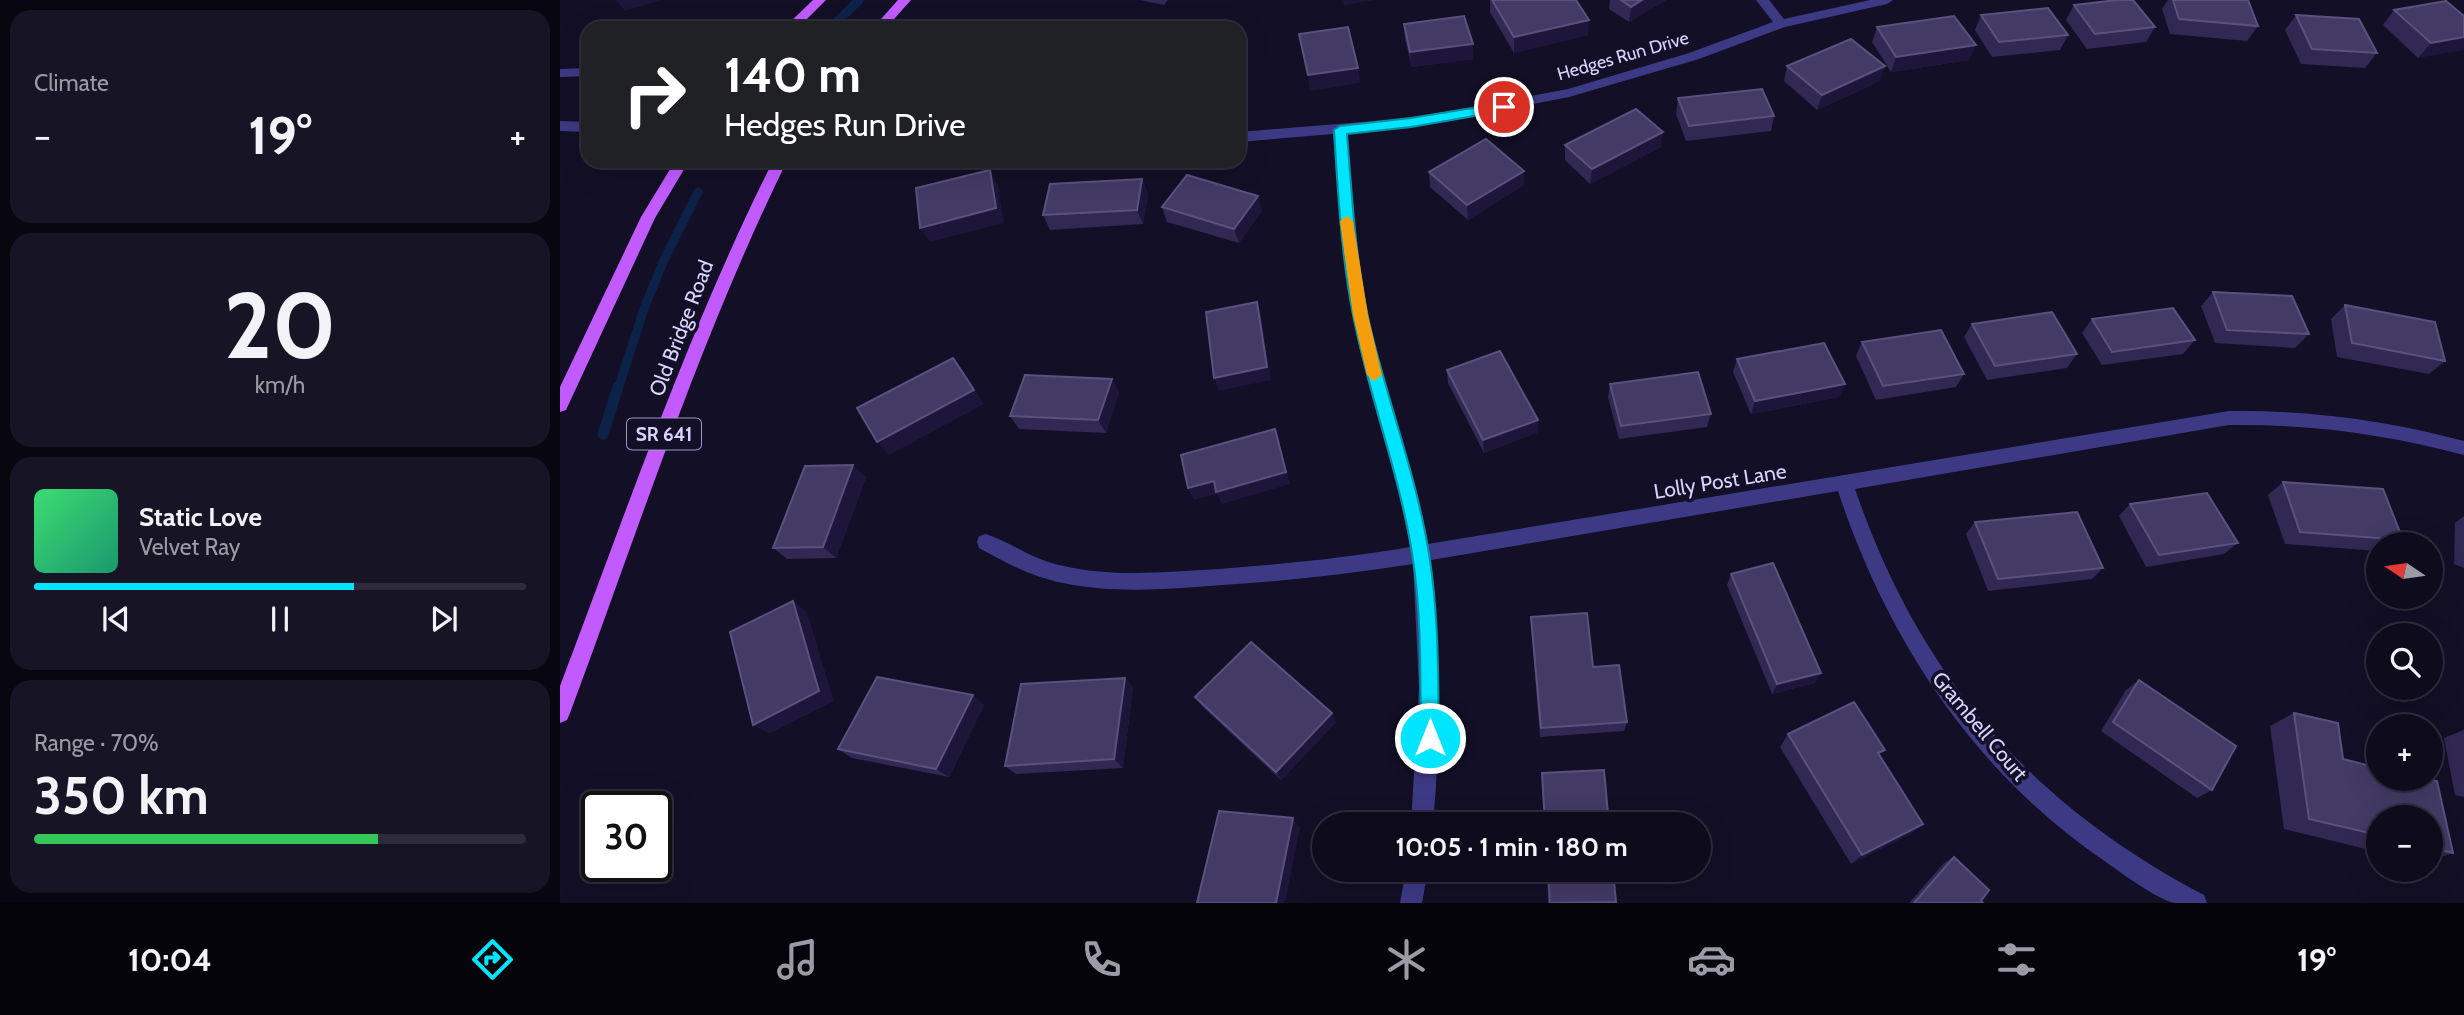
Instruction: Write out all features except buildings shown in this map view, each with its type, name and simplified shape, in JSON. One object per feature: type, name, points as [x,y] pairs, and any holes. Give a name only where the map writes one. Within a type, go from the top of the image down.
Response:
[{"type":"main road","points":[[798,21],[820,0]]},
{"type":"main road","points":[[886,21],[905,0]]},
{"type":"main road","points":[[560,405],[648,217],[678,168]]},
{"type":"main road","name":"Old Bridge Road","points":[[560,713],[703,332],[742,237],[776,168]]},
{"type":"street","points":[[1762,0],[1782,24]]},
{"type":"street","name":"Hedges Run Drive","points":[[1246,137],[1340,130],[1483,111],[1569,93],[1682,60],[1782,24],[1887,0]]},
{"type":"street","points":[[560,73],[581,72]]},
{"type":"street","points":[[560,126],[581,127]]},
{"type":"street","points":[[1340,130],[1348,232],[1360,315],[1377,387],[1402,466],[1420,554],[1429,637],[1430,726],[1423,812]]},
{"type":"street","name":"Lolly Post Lane","points":[[986,542],[1024,563],[1060,574],[1109,582],[1151,582],[1331,569],[2229,418],[2290,417],[2354,422],[2421,435],[2464,448]]},
{"type":"street","name":"Grambell Court","points":[[1844,483],[1854,519],[1874,570],[1907,634],[1952,701],[2006,763],[2067,820],[2138,872],[2196,903]]},
{"type":"street","points":[[1411,903],[1415,882]]},
{"type":"waterway","points":[[838,21],[859,0]]},
{"type":"waterway","points":[[618,389],[645,306],[664,260],[698,192]]},
{"type":"waterway","points":[[603,434],[618,387]]},
{"type":"slow traffic","points":[[1347,221],[1360,315],[1374,375]]},
{"type":"route","points":[[1430,738],[1429,637],[1420,554],[1402,466],[1377,387],[1360,315],[1348,232],[1340,130],[1504,107]]}]
